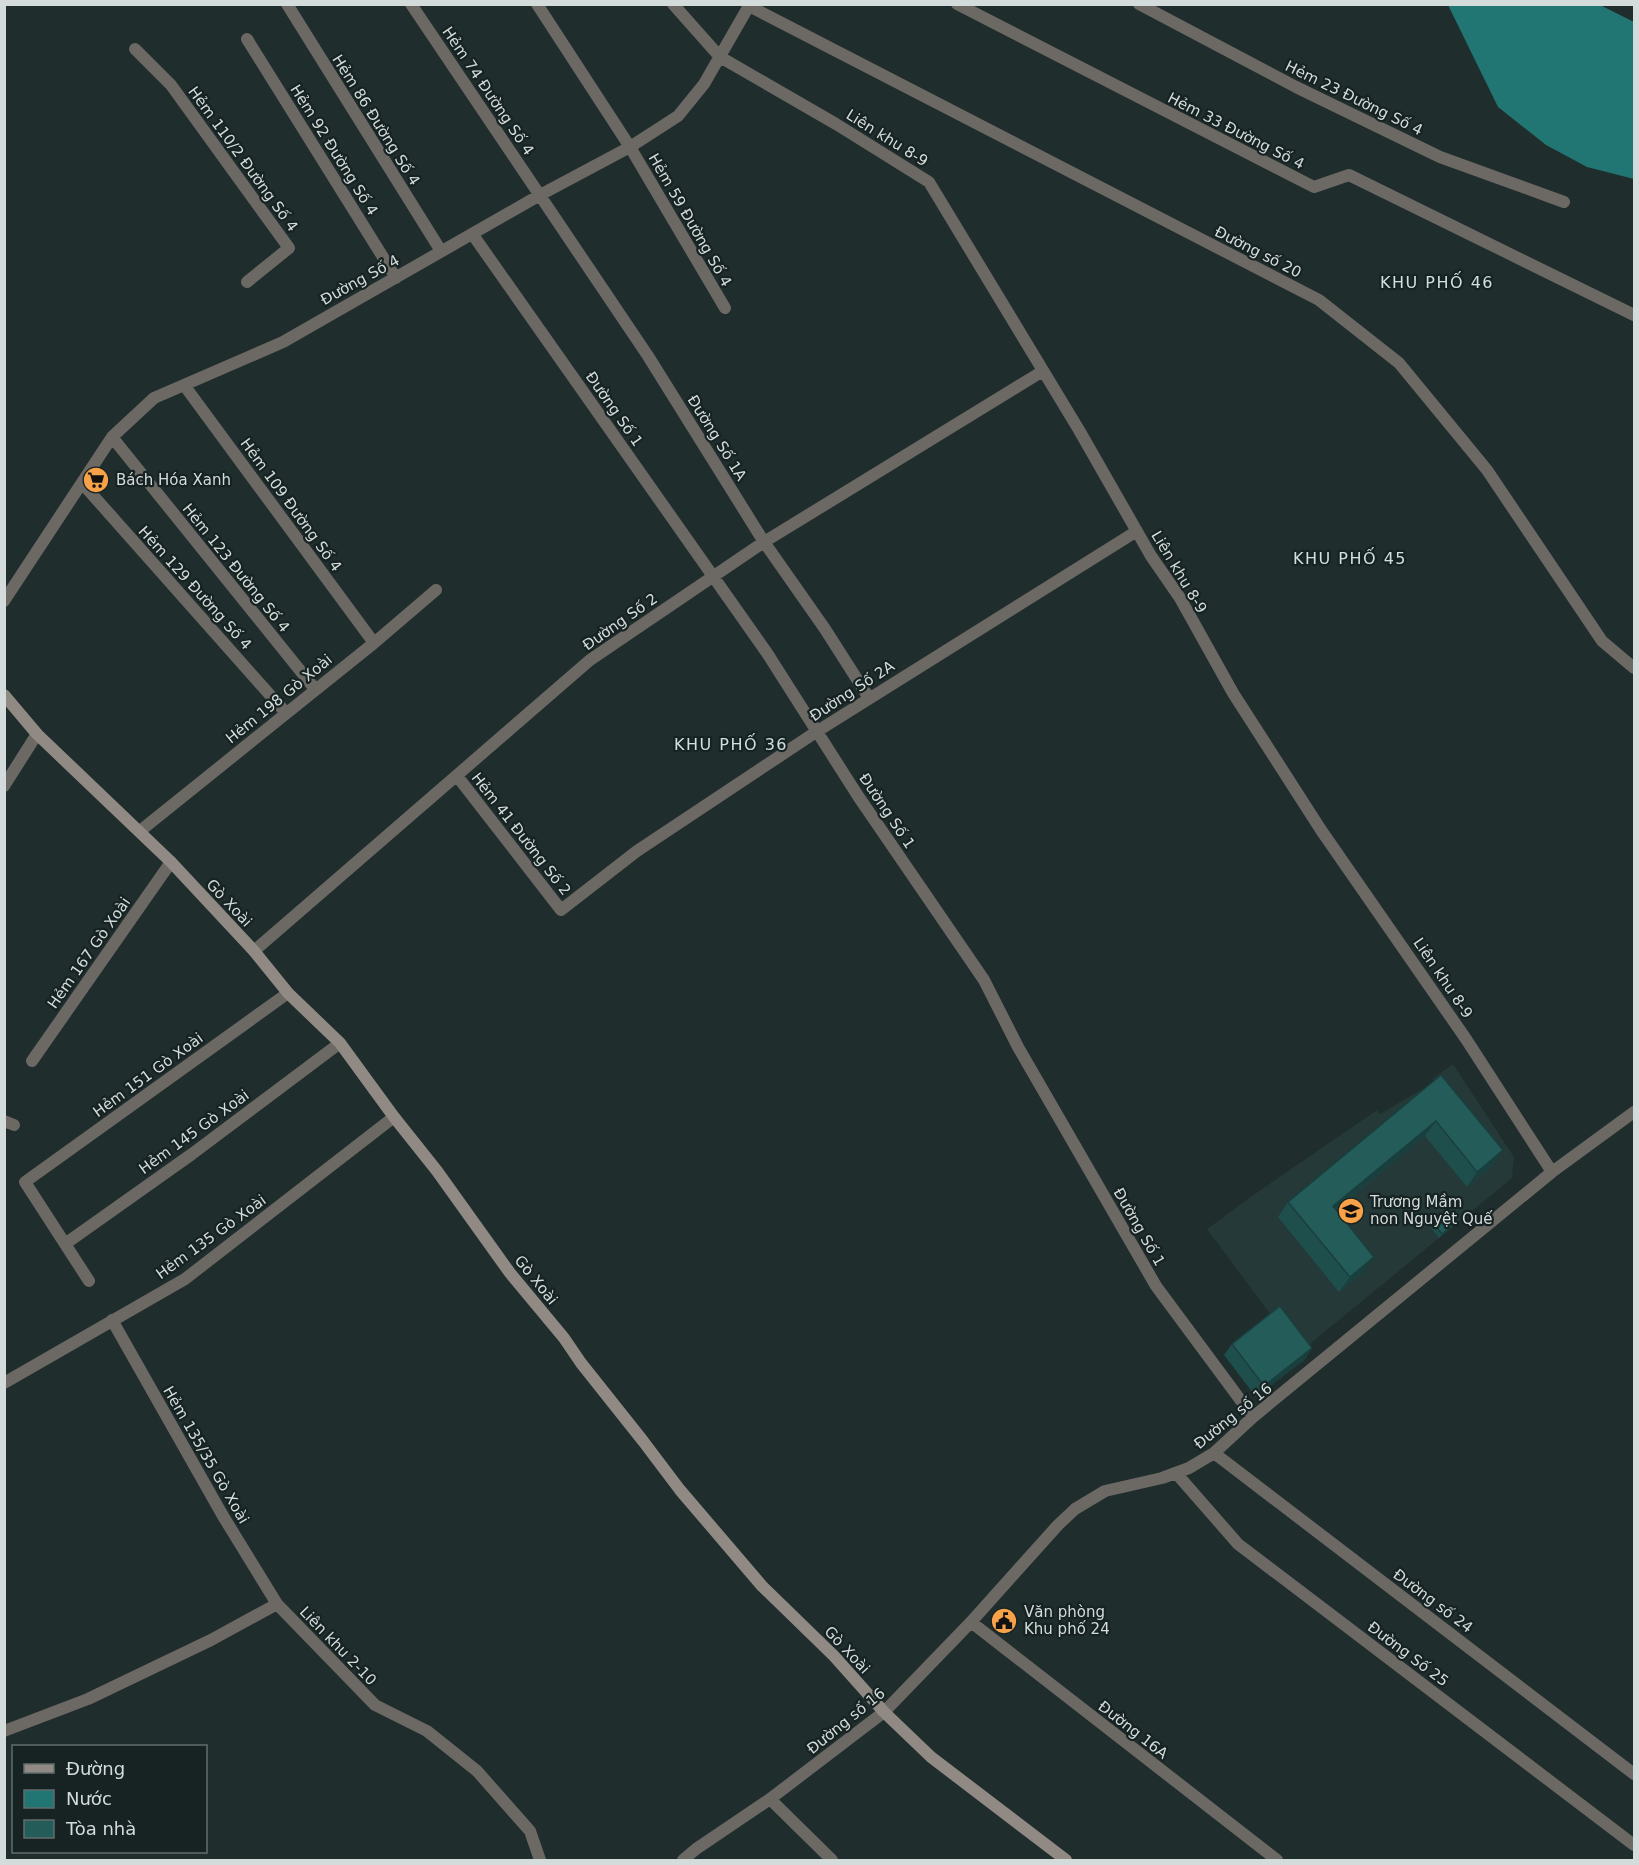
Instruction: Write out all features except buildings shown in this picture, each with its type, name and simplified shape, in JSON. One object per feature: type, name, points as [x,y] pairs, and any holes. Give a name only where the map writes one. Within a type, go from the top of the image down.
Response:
[{"type":"street","name":"Hẻm 86 Đường Số 4","points":[[287,4],[441,252]]},
{"type":"street","name":"Hẻm 74 Đường Số 4","points":[[411,4],[540,195]]},
{"type":"street","name":"Hẻm 59 Đường Số 4","points":[[537,4],[630,147],[725,308]]},
{"type":"street","name":"Liên khu 8-9","points":[[673,4],[720,57],[836,124],[929,182],[1044,371],[1151,556],[1180,598],[1214,662],[1321,830],[1466,1039],[1552,1172]]},
{"type":"street","name":"Hẻm 33 Đường Số 4","points":[[957,4],[1314,187],[1349,175],[1635,315]]},
{"type":"street","name":"Hẻm 23 Đường Số 4","points":[[1139,4],[1296,87],[1440,157],[1564,202]]},
{"type":"street","name":"Đường Số 4","points":[[4,602],[112,437],[153,398],[283,342],[540,195],[630,147],[678,116],[704,84],[750,5]]},
{"type":"street","name":"Đường số 20","points":[[750,5],[1319,300],[1399,363],[1487,470],[1602,641],[1635,668]]},
{"type":"street","name":"Hẻm 92 Đường Số 4","points":[[247,39],[396,278]]},
{"type":"street","name":"Hẻm 110/2 Đường Số 4","points":[[135,49],[171,85],[289,248],[247,282]]},
{"type":"street","name":"Đường Số 1A","points":[[540,195],[648,356],[764,542],[825,629],[869,698]]},
{"type":"street","name":"Đường Số 1","points":[[473,235],[767,653],[816,732],[984,980],[1018,1047],[1156,1286],[1253,1418]]},
{"type":"street","name":"Đường Số 2","points":[[254,951],[590,660],[764,542],[1044,371]]},
{"type":"street","name":"Hẻm 109 Đường Số 4","points":[[184,385],[374,643]]},
{"type":"street","name":"Hẻm 123 Đường Số 4","points":[[112,437],[315,689]]},
{"type":"street","name":"Hẻm 129 Đường Số 4","points":[[82,483],[286,713]]},
{"type":"street","name":"Đường Số 2A","points":[[561,910],[637,851],[816,732],[1137,531]]},
{"type":"street","name":"Hẻm 198 Gò Xoài","points":[[140,831],[374,643],[436,590]]},
{"type":"street","name":"Gò Xoài","points":[[4,695],[37,734],[171,862],[254,951],[288,993],[340,1043],[437,1171],[510,1273],[564,1338],[680,1490],[762,1586],[834,1656],[884,1712],[938,1762],[1066,1860]]},
{"type":"street","points":[[4,786],[37,734]]},
{"type":"street","name":"Hẻm 41 Đường Số 2","points":[[457,776],[561,910]]},
{"type":"street","name":"Hẻm 167 Gò Xoài","points":[[32,1061],[171,862]]},
{"type":"street","name":"Hẻm 151 Gò Xoài","points":[[65,1244],[25,1182],[288,993]]},
{"type":"street","name":"Hẻm 145 Gò Xoài","points":[[65,1244],[192,1154],[340,1043]]},
{"type":"street","name":"Đường số 16","points":[[683,1860],[770,1799],[884,1712],[971,1622],[1058,1525],[1083,1503],[1105,1491],[1162,1479],[1189,1468],[1214,1453],[1253,1418],[1552,1172],[1635,1113]]},
{"type":"street","name":"Hẻm 135 Gò Xoài","points":[[4,1383],[185,1279],[394,1117]]},
{"type":"street","points":[[65,1244],[89,1281]]},
{"type":"street","name":"Hẻm 135/35 Gò Xoài","points":[[112,1320],[277,1604]]},
{"type":"street","name":"Đường số 24","points":[[1214,1453],[1635,1774]]},
{"type":"street","name":"Đường Số 25","points":[[1176,1473],[1238,1544],[1635,1845]]},
{"type":"street","name":"Liên khu 2-10","points":[[4,1731],[88,1699],[211,1640],[277,1604],[375,1705],[427,1731],[477,1771],[530,1831],[540,1860]]},
{"type":"street","name":"Đường 16A","points":[[971,1622],[1277,1860]]},
{"type":"street","points":[[770,1799],[832,1860]]},
{"type":"shaded area","name":"Trương Mầm non Nguyệt Quế","points":[[1453,1064],[1514,1157],[1512,1178],[1299,1353],[1207,1229],[1377,1110],[1380,1114],[1434,1082],[1432,1079]]},
{"type":"water","points":[[1448,5],[1600,5],[1634,22],[1634,179],[1587,167],[1546,145],[1498,107]]},
{"type":"place","name":"Bách Hóa Xanh","points":[[96,480]]},
{"type":"place","name":"Trương Mầm non Nguyệt Quế","points":[[1351,1211]]},
{"type":"place","name":"Văn phòng Khu phố 24","points":[[1004,1621]]},
{"type":"district","name":"KHU PHỐ 46","points":[[1437,282]]},
{"type":"district","name":"KHU PHỐ 45","points":[[1350,558]]},
{"type":"district","name":"KHU PHỐ 36","points":[[731,744]]}]
